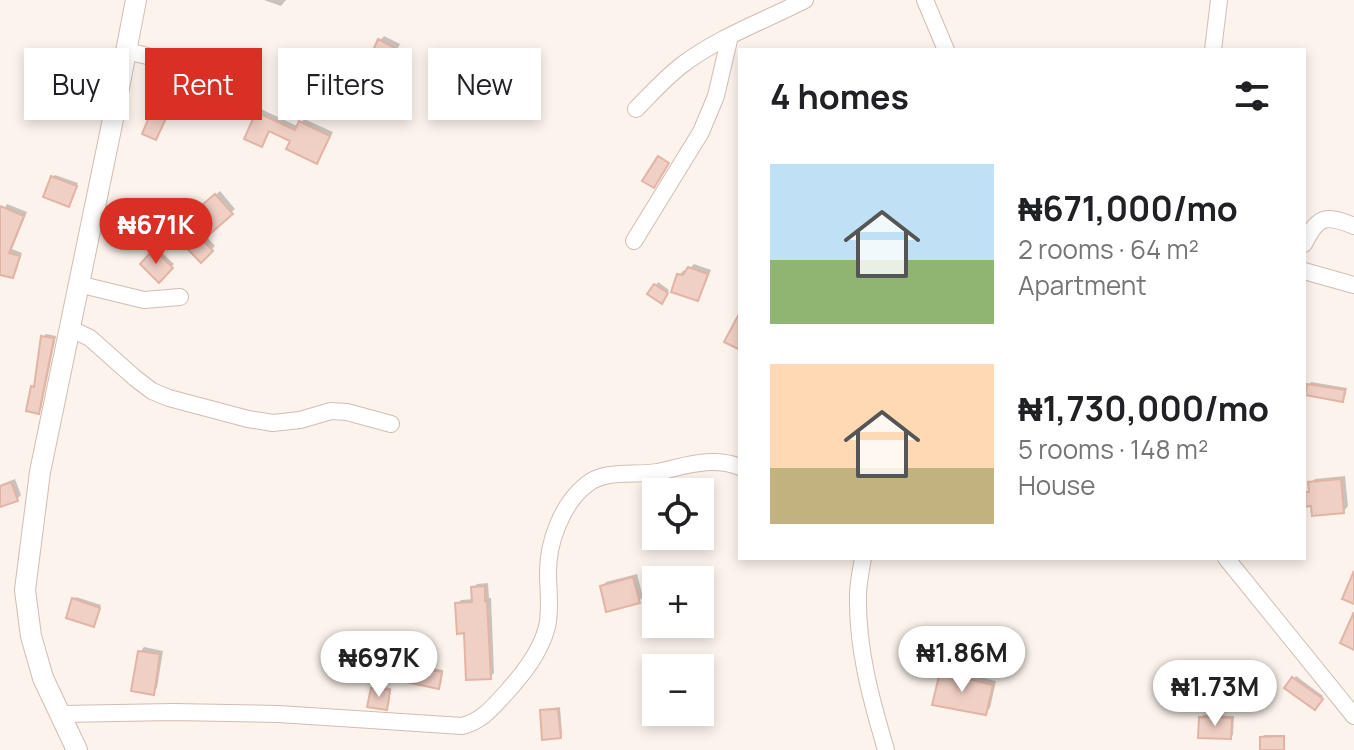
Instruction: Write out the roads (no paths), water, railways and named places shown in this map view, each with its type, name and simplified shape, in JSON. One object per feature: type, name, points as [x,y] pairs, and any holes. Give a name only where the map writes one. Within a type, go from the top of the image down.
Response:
[{"type":"street","points":[[128,48],[136,0]]},
{"type":"street","points":[[636,109],[680,67],[730,36],[805,0]]},
{"type":"street","points":[[925,0],[945,48]]},
{"type":"street","points":[[1213,48],[1219,0]]},
{"type":"street","points":[[634,241],[701,132],[716,96],[730,36]]},
{"type":"street","points":[[77,750],[43,678],[31,636],[25,590],[40,472],[112,120]]},
{"type":"street","points":[[1306,240],[1316,222],[1324,218],[1335,218],[1354,226]]},
{"type":"street","points":[[1306,272],[1354,285]]},
{"type":"street","points":[[78,284],[144,300],[180,297]]},
{"type":"street","points":[[69,328],[90,338],[152,391],[169,398],[273,423],[300,420],[331,411],[347,412],[391,424]]},
{"type":"street","points":[[61,714],[279,714],[462,726],[476,722],[525,671],[539,648],[547,625],[548,568],[553,540],[571,502],[586,484],[601,476],[656,472],[692,463],[713,461],[738,466]]},
{"type":"street","points":[[863,560],[858,594],[860,640],[866,680],[886,750]]},
{"type":"street","points":[[1228,560],[1354,716]]}]
